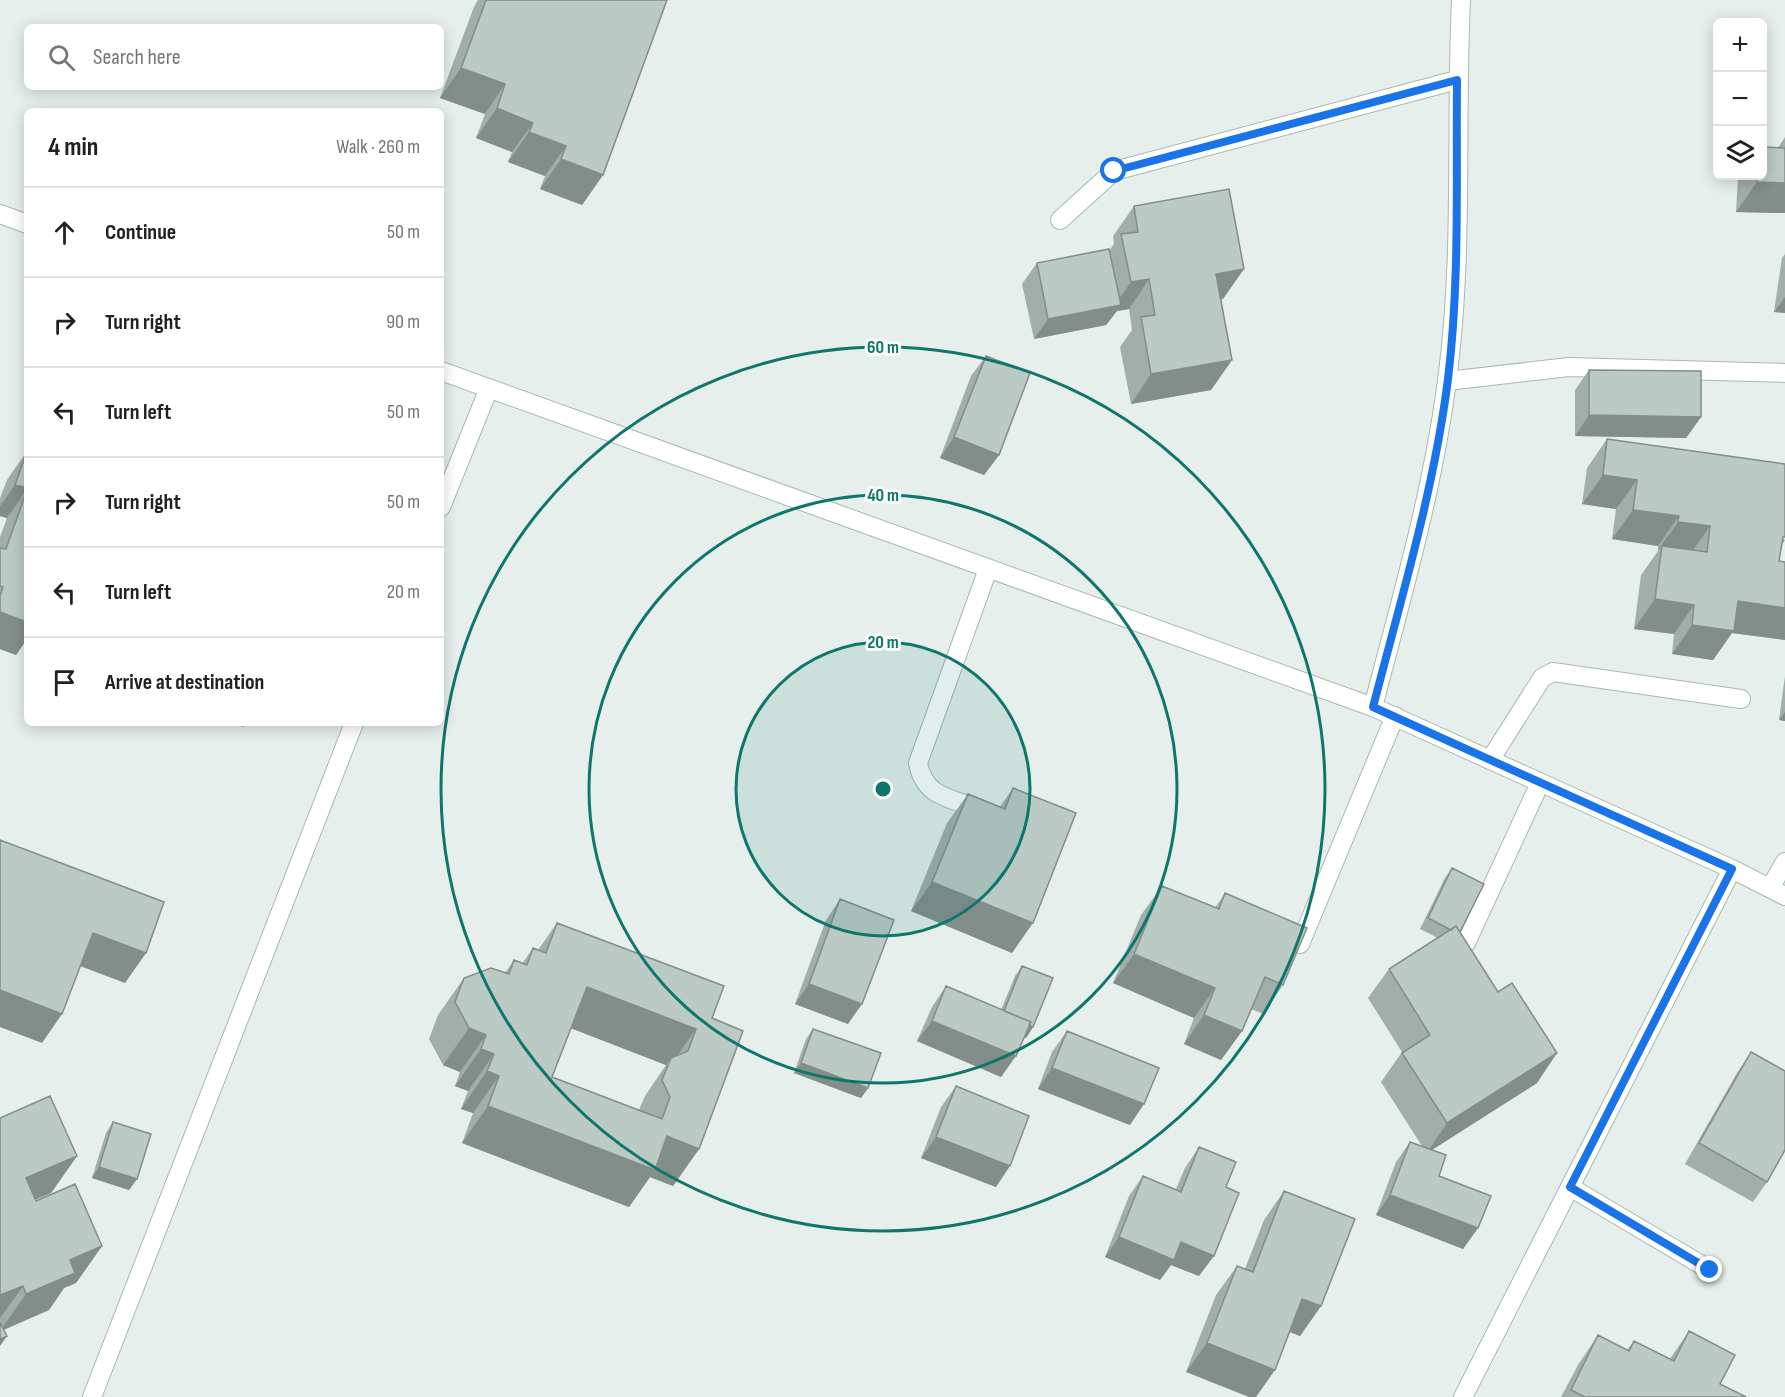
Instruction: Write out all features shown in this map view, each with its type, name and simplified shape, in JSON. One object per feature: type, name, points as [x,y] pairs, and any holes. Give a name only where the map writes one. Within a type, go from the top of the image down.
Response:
[{"type":"street","points":[[1373,707],[1420,527],[1447,381],[1455,295],[1457,80],[1461,0]]},
{"type":"street","points":[[1060,220],[1114,171],[1457,80]]},
{"type":"street","points":[[0,214],[24,223]]},
{"type":"street","points":[[1447,381],[1569,367],[1785,373]]},
{"type":"street","points":[[444,372],[1373,707],[1732,869],[1778,892],[1785,862]]},
{"type":"street","points":[[444,500],[489,388]]},
{"type":"street","points":[[979,809],[932,792],[921,779],[918,763],[988,569]]},
{"type":"street","points":[[1490,760],[1542,678],[1553,672],[1741,699]]},
{"type":"street","points":[[1300,944],[1395,716]]},
{"type":"street","points":[[92,1397],[353,726]]},
{"type":"street","points":[[1466,942],[1540,783]]},
{"type":"street","points":[[1463,1397],[1732,869]]},
{"type":"street","points":[[1570,1187],[1710,1270]]},
{"type":"building","points":[[486,0],[667,0],[603,175],[561,159],[566,146],[529,132],[533,123],[497,108],[505,84],[461,68]]},
{"type":"building","points":[[1767,147],[1785,148],[1785,183],[1757,182],[1757,180],[1767,180]]},
{"type":"building","points":[[1229,189],[1244,269],[1216,274],[1232,360],[1151,374],[1141,317],[1155,315],[1149,279],[1131,282],[1121,234],[1138,232],[1134,206]]},
{"type":"building","points":[[1109,249],[1121,305],[1048,319],[1037,263]]},
{"type":"building","points":[[986,356],[1030,373],[999,455],[954,437]]},
{"type":"building","points":[[1589,370],[1701,371],[1701,417],[1589,415]]},
{"type":"building","points":[[1607,439],[1785,464],[1785,537],[1783,537],[1779,561],[1785,562],[1785,608],[1738,601],[1734,631],[1692,625],[1694,605],[1655,599],[1662,546],[1707,552],[1710,526],[1678,522],[1679,516],[1633,510],[1637,480],[1603,475]]},
{"type":"building","points":[[24,460],[24,487],[15,485]]},
{"type":"building","points":[[24,498],[24,621],[0,612],[0,596],[3,587],[0,586],[0,548],[6,549]]},
{"type":"building","points":[[1013,788],[1076,813],[1033,923],[932,882],[968,794],[1005,809]]},
{"type":"building","points":[[0,840],[164,902],[146,953],[93,933],[62,1014],[0,990]]},
{"type":"building","points":[[1452,868],[1484,884],[1460,932],[1456,926],[1451,930],[1428,918]]},
{"type":"building","points":[[1162,886],[1219,909],[1225,893],[1307,928],[1283,985],[1265,977],[1242,1031],[1204,1015],[1215,988],[1134,954]]},
{"type":"building","points":[[840,899],[894,920],[862,1004],[809,984]]},
{"type":"building","points":[[557,923],[724,986],[712,1018],[743,1031],[699,1149],[667,1136],[655,1170],[488,1106],[499,1076],[487,1071],[494,1054],[481,1049],[486,1035],[469,1028],[455,1002],[464,978],[491,968],[509,974],[514,960],[527,965],[533,948],[546,953]],"holes":[[[587,987],[696,1029],[688,1051],[671,1058],[662,1080],[670,1097],[662,1119],[552,1077]]]},
{"type":"building","points":[[1456,926],[1498,992],[1512,983],[1557,1053],[1447,1123],[1402,1053],[1430,1035],[1389,969]]},
{"type":"building","points":[[1022,966],[1053,978],[1033,1027],[1029,1025],[1031,1022],[1004,1011]]},
{"type":"building","points":[[946,986],[1031,1022],[1016,1056],[932,1021]]},
{"type":"building","points":[[813,1029],[881,1053],[868,1088],[801,1063]]},
{"type":"building","points":[[1067,1031],[1159,1068],[1144,1104],[1052,1068]]},
{"type":"building","points":[[1751,1052],[1785,1071],[1785,1150],[1767,1182],[1699,1143]]},
{"type":"building","points":[[956,1086],[1029,1116],[1010,1166],[936,1137]]},
{"type":"building","points":[[50,1096],[77,1156],[26,1178],[36,1201],[75,1184],[102,1246],[70,1260],[75,1273],[26,1294],[23,1286],[0,1295],[0,1118]]},
{"type":"building","points":[[113,1122],[151,1134],[137,1179],[99,1167]]},
{"type":"building","points":[[1410,1142],[1446,1155],[1439,1176],[1491,1196],[1478,1228],[1390,1195]]},
{"type":"building","points":[[1199,1147],[1236,1162],[1226,1187],[1239,1193],[1214,1256],[1181,1242],[1174,1260],[1119,1237],[1143,1176],[1181,1192]]},
{"type":"building","points":[[1284,1191],[1355,1219],[1321,1306],[1302,1299],[1275,1370],[1207,1343],[1237,1266],[1253,1272]]},
{"type":"building","points":[[0,1322],[7,1336],[0,1339]]},
{"type":"building","points":[[1689,1331],[1735,1355],[1720,1384],[1746,1397],[1585,1397],[1571,1390],[1598,1335],[1629,1351],[1634,1341],[1674,1361]]},
{"type":"route","points":[[1114,171],[1457,80],[1455,295],[1447,381],[1420,527],[1373,707],[1732,869],[1570,1187],[1710,1270]]}]
